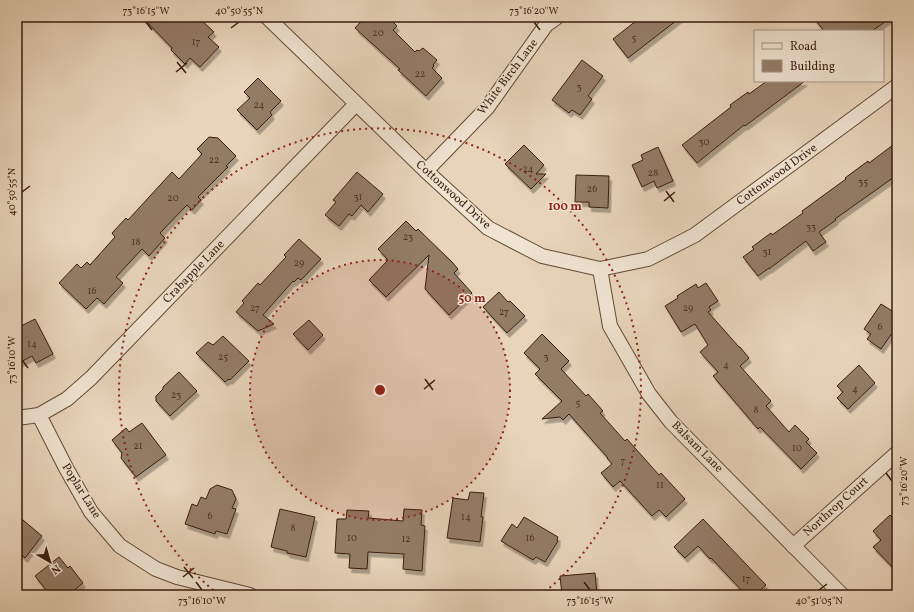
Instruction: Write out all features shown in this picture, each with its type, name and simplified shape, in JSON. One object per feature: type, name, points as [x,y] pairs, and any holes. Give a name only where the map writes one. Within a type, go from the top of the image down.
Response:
[{"type":"street","name":"Cottonwood Drive","points":[[267,17],[426,171],[488,228],[542,256],[600,270],[648,259],[695,235],[897,86]]},
{"type":"street","name":"White Birch Lane","points":[[426,171],[487,108],[546,25],[557,17]]},
{"type":"street","name":"Crabapple Lane","points":[[17,418],[39,415],[67,399],[91,378],[356,104]]},
{"type":"street","name":"Balsam Lane","points":[[600,270],[610,326],[649,394],[671,422],[842,595]]},
{"type":"street","name":"Poplar Lane","points":[[39,415],[66,468],[91,512],[120,546],[156,569],[177,578],[250,595]]},
{"type":"street","name":"Northrop Court","points":[[793,546],[897,452]]},
{"type":"building","points":[[142,17],[198,17],[214,32],[208,37],[219,47],[200,67],[190,58],[185,64],[171,50],[172,48]]},
{"type":"building","points":[[365,17],[388,17],[397,26],[393,30],[415,52],[423,48],[437,60],[432,68],[442,78],[426,96],[398,70],[400,69],[355,28]]},
{"type":"building","points":[[641,17],[681,17],[628,58],[613,39]]},
{"type":"building","points":[[813,17],[892,17],[873,30],[823,30]]},
{"type":"building","points":[[582,60],[603,76],[588,96],[592,99],[580,115],[572,110],[569,113],[552,100]]},
{"type":"building","points":[[258,78],[281,101],[270,112],[272,115],[257,130],[237,110],[250,98],[244,92]]},
{"type":"building","points":[[766,82],[804,82],[745,126],[744,125],[697,163],[682,145],[731,107],[730,105],[748,92],[749,94]]},
{"type":"building","points":[[209,137],[218,138],[236,156],[226,166],[228,167],[198,197],[201,200],[192,210],[187,205],[160,233],[165,238],[149,256],[142,249],[116,277],[123,283],[104,304],[97,298],[86,309],[59,283],[77,264],[81,268],[87,262],[90,265],[115,237],[112,233],[126,218],[128,220],[172,172],[179,179],[202,154],[197,149]]},
{"type":"building","points":[[897,142],[897,175],[819,232],[826,242],[813,251],[806,241],[758,276],[743,257],[754,249],[752,247],[803,213],[802,211],[846,179],[845,178],[868,161],[869,163]]},
{"type":"building","points":[[524,145],[544,165],[536,174],[546,174],[531,189],[505,164]]},
{"type":"building","points":[[658,147],[673,181],[657,188],[654,181],[642,187],[632,165],[643,160],[641,155]]},
{"type":"building","points":[[357,172],[383,194],[368,212],[361,205],[352,216],[349,214],[339,226],[325,215],[336,202],[333,200]]},
{"type":"building","points":[[576,175],[609,176],[608,208],[589,207],[589,202],[575,202]]},
{"type":"building","points":[[406,221],[416,231],[418,229],[452,262],[458,269],[454,273],[472,293],[449,315],[425,289],[429,255],[386,297],[369,280],[388,260],[378,249]]},
{"type":"building","points":[[299,239],[321,259],[301,280],[298,278],[294,282],[293,281],[263,315],[274,324],[258,331],[236,312],[244,303],[242,301],[258,283],[260,285],[286,257],[284,255]]},
{"type":"building","points":[[706,283],[718,301],[709,307],[711,310],[708,312],[749,358],[740,366],[771,401],[766,406],[789,432],[795,425],[809,439],[806,442],[817,453],[801,469],[760,427],[758,429],[713,376],[718,372],[700,352],[708,345],[695,324],[681,332],[665,306],[678,298],[677,296],[696,284],[698,288]]},
{"type":"building","points":[[499,292],[508,302],[510,301],[525,316],[507,333],[483,307]]},
{"type":"building","points":[[881,304],[897,314],[897,326],[881,349],[867,339],[871,334],[864,329]]},
{"type":"building","points":[[35,319],[53,354],[36,363],[32,356],[17,364],[17,328]]},
{"type":"building","points":[[309,320],[323,335],[308,350],[293,334]]},
{"type":"building","points":[[542,334],[569,361],[561,369],[586,396],[588,394],[603,411],[600,413],[625,441],[627,439],[659,475],[661,473],[685,499],[666,517],[659,510],[652,516],[620,481],[613,487],[601,473],[612,464],[569,414],[563,420],[560,417],[542,419],[562,401],[535,374],[540,369],[524,353]]},
{"type":"building","points":[[223,336],[249,361],[230,380],[229,379],[225,382],[196,353],[208,342],[213,345]]},
{"type":"building","points":[[859,365],[875,383],[848,409],[837,398],[843,392],[837,386]]},
{"type":"building","points":[[179,372],[197,391],[170,416],[156,401],[156,396]]},
{"type":"building","points":[[142,423],[166,455],[136,477],[121,458],[122,453],[112,440],[126,428],[129,432]]},
{"type":"building","points":[[217,485],[232,490],[236,499],[232,508],[236,509],[227,534],[216,531],[215,534],[185,524],[192,504],[197,506],[201,497],[206,499],[210,489]]},
{"type":"building","points":[[470,492],[484,493],[480,542],[447,538],[453,498],[468,500]]},
{"type":"building","points":[[280,509],[315,517],[306,557],[287,553],[287,551],[271,547]]},
{"type":"building","points":[[404,509],[422,510],[421,525],[425,526],[422,571],[403,569],[404,554],[368,552],[367,569],[349,568],[350,554],[335,553],[337,519],[346,519],[347,510],[369,511],[368,518],[403,521]]},
{"type":"building","points":[[17,515],[42,536],[25,558],[17,551]]},
{"type":"building","points":[[890,515],[897,522],[897,572],[873,547],[881,540],[873,531]]},
{"type":"building","points":[[524,517],[558,537],[558,541],[545,562],[536,557],[533,560],[501,541],[512,524],[517,528]]},
{"type":"building","points":[[703,519],[766,585],[755,595],[746,595],[698,546],[685,558],[674,547]]},
{"type":"building","points":[[59,557],[68,568],[70,566],[83,583],[68,595],[50,595],[35,576]]},
{"type":"building","points":[[595,573],[597,595],[562,595],[560,576]]}]
